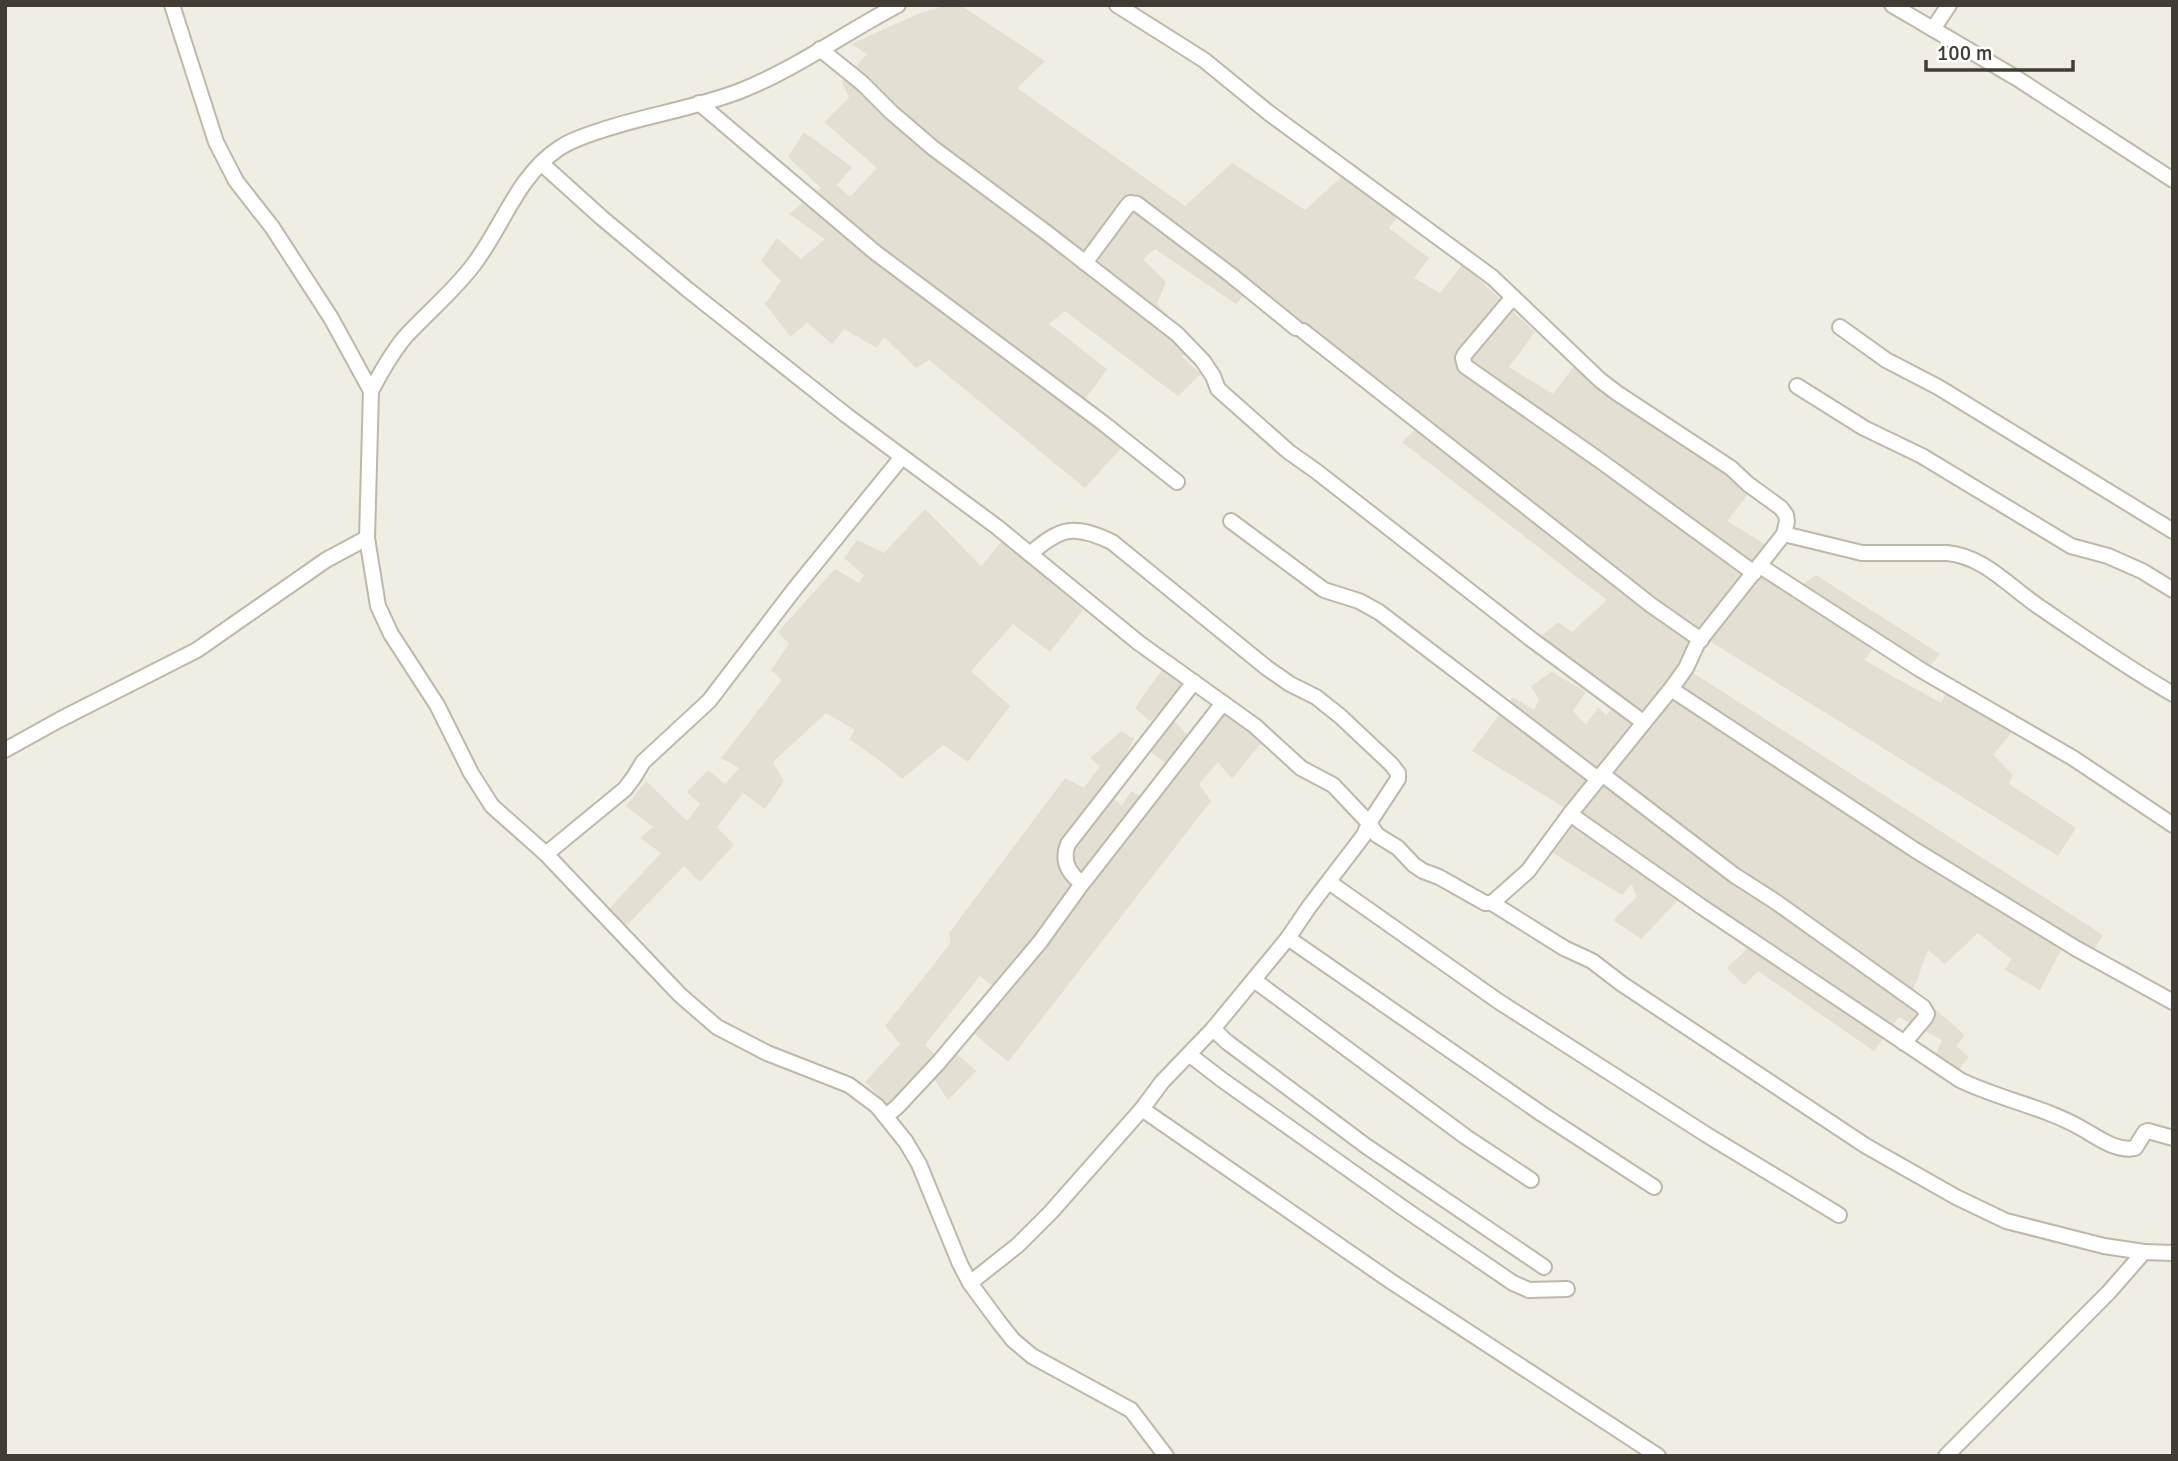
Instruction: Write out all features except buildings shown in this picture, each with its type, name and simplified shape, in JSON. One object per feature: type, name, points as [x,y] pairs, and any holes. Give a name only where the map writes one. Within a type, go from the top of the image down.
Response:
[{"type":"street","points":[[172,5],[216,142],[225,161],[331,318],[371,391]]},
{"type":"street","points":[[898,5],[757,84],[582,136],[558,148],[541,163],[520,188],[477,261],[461,281],[405,337],[386,363],[371,391],[366,538],[378,606],[391,634],[437,705],[471,773],[492,806],[546,854],[680,995],[717,1027],[767,1053],[849,1086],[877,1106],[919,1164],[944,1228],[970,1283],[1013,1340],[1032,1356],[1130,1410],[1166,1456]]},
{"type":"street","points":[[1117,5],[1213,66],[1269,113],[1492,278],[1616,393],[1731,468],[1786,515],[1784,534],[1701,640],[1671,689],[1570,814],[1528,871],[1492,903]]},
{"type":"street","points":[[1892,5],[2018,79],[2173,180]]},
{"type":"street","points":[[1933,29],[1949,5]]},
{"type":"street","points":[[820,49],[862,83],[891,113],[933,148],[1177,334],[1203,361],[1218,389],[1289,452],[1643,722]]},
{"type":"street","points":[[699,103],[876,253],[1177,482]]},
{"type":"street","points":[[541,163],[687,289],[902,457],[958,497],[1122,630],[1255,726],[1301,768],[1332,785],[1377,835],[1398,848],[1414,865],[1485,903],[1492,903],[1564,948],[1592,961],[1622,984],[1866,1146],[1956,1197],[2006,1221],[2104,1247],[2173,1253]]},
{"type":"street","points":[[1085,263],[1128,205],[1137,204],[1651,605],[1701,640]]},
{"type":"street","points":[[1513,297],[1465,354],[1465,366],[1757,570],[2073,758],[2173,825]]},
{"type":"street","points":[[1840,327],[1894,364],[1931,383],[2173,531]]},
{"type":"street","points":[[1797,386],[1878,436],[1922,456],[2071,546],[2108,555],[2173,590]]},
{"type":"street","points":[[546,854],[625,789],[643,762],[709,701],[801,581],[902,457]]},
{"type":"street","points":[[1231,521],[1324,590],[1359,601],[1379,612],[1734,875],[1923,1007],[1927,1014],[1925,1018],[1904,1043]]},
{"type":"street","points":[[970,1283],[1033,1231],[1142,1109],[1162,1082],[1213,1029],[1288,938],[1364,835],[1398,779],[1398,773],[1340,716],[1316,697],[1267,668],[1112,542],[1088,533],[1056,533],[1030,554]]},
{"type":"street","points":[[1784,534],[1862,553],[1947,553],[1973,559],[2173,694]]},
{"type":"street","points":[[5,751],[59,720],[197,650],[326,560],[366,538]]},
{"type":"street","points":[[1084,881],[1076,878],[1066,866],[1066,848],[1194,682]]},
{"type":"street","points":[[1671,689],[1915,850],[2077,949],[2173,1003]]},
{"type":"street","points":[[886,1116],[939,1062],[1040,942],[1084,881],[1223,703]]},
{"type":"street","points":[[1570,814],[1702,907],[1948,1073],[1974,1087],[2068,1121],[2112,1145],[2126,1149],[2135,1147],[2148,1131],[2173,1138]]},
{"type":"street","points":[[1329,882],[1498,1001],[1707,1135],[1839,1215]]},
{"type":"street","points":[[1288,938],[1542,1114],[1654,1187]]},
{"type":"street","points":[[1254,980],[1466,1137],[1531,1180]]},
{"type":"street","points":[[1213,1029],[1366,1146],[1544,1267]]},
{"type":"street","points":[[1190,1055],[1513,1283],[1530,1290],[1567,1289]]},
{"type":"street","points":[[1142,1109],[1381,1275],[1658,1456]]},
{"type":"street","points":[[1946,1456],[2109,1292],[2144,1252]]},
{"type":"shaded area","points":[[947,5],[960,5],[1045,61],[1017,88],[1185,206],[1232,163],[1305,210],[1345,174],[1401,212],[1389,228],[1429,258],[1414,278],[1440,293],[1463,264],[1535,332],[1509,367],[1553,394],[1577,362],[1750,492],[1727,521],[1773,549],[1761,568],[1796,589],[1816,575],[1940,654],[1925,673],[1874,648],[1864,660],[1941,703],[1952,683],[2017,726],[1993,755],[2013,775],[2009,784],[2076,828],[2058,856],[1706,639],[1687,669],[2103,935],[2085,962],[2062,948],[2040,990],[2005,970],[2011,959],[1978,933],[1945,964],[1928,950],[1913,990],[1965,1035],[1956,1046],[1969,1057],[1953,1076],[1930,1068],[1942,1040],[1899,1017],[1874,1051],[1758,971],[1744,985],[1727,968],[1749,947],[1682,896],[1641,939],[1613,920],[1637,897],[1632,884],[1622,895],[1548,850],[1575,814],[1472,751],[1513,697],[1534,710],[1539,700],[1531,686],[1552,672],[1586,692],[1573,711],[1586,725],[1598,707],[1606,715],[1616,705],[1541,636],[1558,622],[1572,632],[1607,600],[1402,442],[1419,426],[1247,291],[1236,304],[1155,249],[1143,259],[1166,282],[1157,304],[1171,319],[1166,332],[1194,347],[1182,357],[1201,374],[1178,396],[1065,311],[1049,324],[1107,369],[1084,401],[1130,438],[1085,488],[929,360],[916,368],[884,337],[877,348],[844,329],[832,344],[807,322],[791,337],[765,304],[781,281],[761,261],[777,238],[801,259],[825,239],[789,214],[821,188],[788,157],[804,132],[852,167],[837,185],[850,197],[877,168],[824,122],[849,98],[842,82],[867,54],[851,44],[918,14]]},
{"type":"shaded area","points":[[925,509],[981,566],[1002,541],[1083,610],[1050,652],[1013,624],[971,671],[1010,706],[968,762],[943,745],[902,779],[849,739],[855,730],[826,713],[773,762],[784,781],[765,809],[743,793],[717,827],[734,845],[700,882],[684,866],[627,925],[607,911],[661,853],[640,838],[653,827],[626,806],[646,781],[687,821],[700,804],[687,792],[708,770],[725,784],[739,768],[721,758],[782,680],[771,670],[789,644],[778,632],[835,569],[859,583],[864,575],[844,558],[857,540],[884,553]]},
{"type":"shaded area","points":[[1165,665],[1197,690],[1173,720],[1193,740],[1222,709],[1262,742],[1232,779],[1218,762],[1199,784],[1211,801],[1008,1062],[972,1032],[1002,994],[980,976],[925,1045],[938,1057],[945,1043],[976,1071],[948,1100],[932,1076],[898,1115],[865,1082],[900,1044],[885,1026],[950,944],[949,933],[1065,778],[1084,788],[1100,766],[1090,758],[1121,731],[1134,739],[1126,754],[1129,762],[1111,797],[1122,806],[1131,791],[1148,800],[1174,770],[1146,748],[1165,725],[1161,711],[1150,721],[1135,708]]}]
